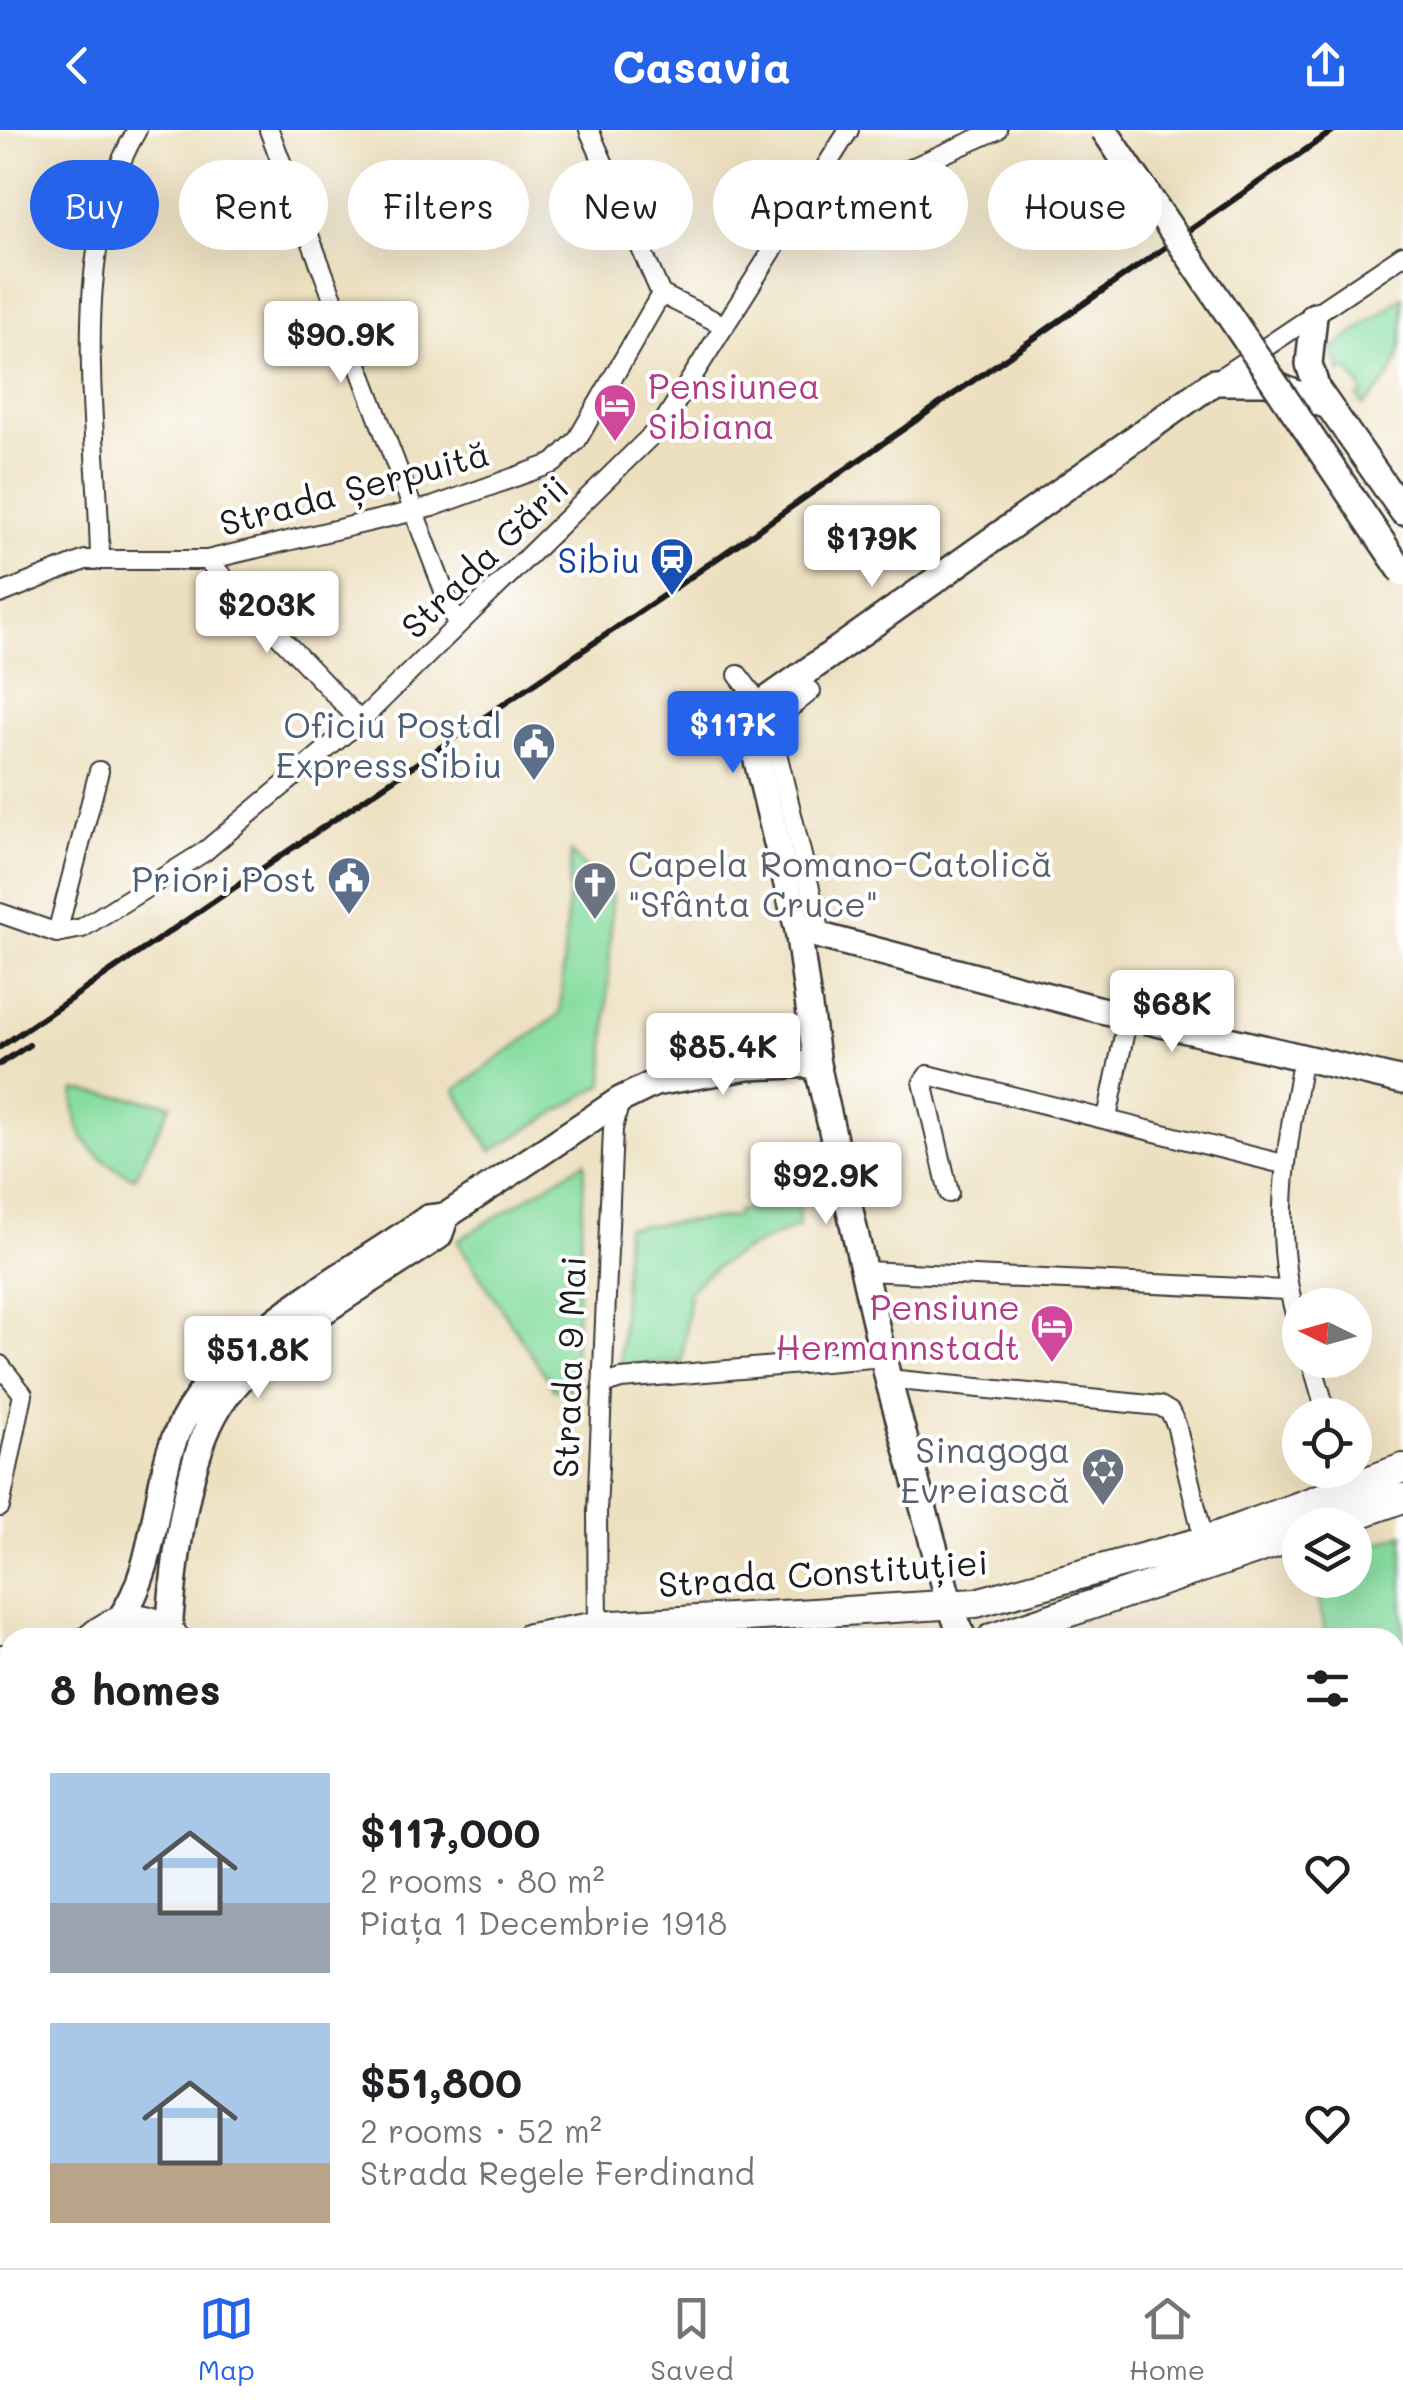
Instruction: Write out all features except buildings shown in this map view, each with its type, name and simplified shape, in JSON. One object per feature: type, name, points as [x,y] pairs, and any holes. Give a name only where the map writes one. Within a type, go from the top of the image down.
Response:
[{"type":"main road","name":"Strada Constituției","points":[[1372,1474],[1403,1468]]},
{"type":"main road","name":"Strada Constituției","points":[[650,1628],[950,1605],[1038,1589],[1204,1541],[1326,1488]]},
{"type":"main road","points":[[1372,1509],[1403,1498]]},
{"type":"main road","points":[[1200,1571],[1204,1541]]},
{"type":"main road","points":[[1023,1628],[1282,1541]]},
{"type":"main road","points":[[106,1628],[120,1619],[154,1622],[163,1628]]},
{"type":"street","points":[[100,559],[92,390],[94,304],[112,186],[137,130]]},
{"type":"street","points":[[269,130],[457,626]]},
{"type":"street","points":[[589,130],[661,294],[725,326]]},
{"type":"street","name":"Strada Gării","points":[[830,160],[848,130]]},
{"type":"street","points":[[930,160],[997,130]]},
{"type":"street","points":[[1104,130],[1403,573]]},
{"type":"street","name":"Strada Gării","points":[[57,933],[82,928],[204,852],[360,720],[641,450],[774,250]]},
{"type":"street","points":[[746,751],[768,699],[1214,382],[1403,255]]},
{"type":"street","name":"Strada Șerpuită","points":[[0,594],[74,563],[100,559],[207,560],[414,511],[554,463],[567,453],[661,294]]},
{"type":"street","points":[[1314,316],[1309,364],[1328,406],[1403,512]]},
{"type":"street","points":[[1214,382],[1267,382],[1328,406]]},
{"type":"street","name":"Strada Șerpuită","points":[[207,560],[360,720]]},
{"type":"street","points":[[738,675],[754,696],[760,717],[754,748],[810,934],[817,1064],[886,1368],[959,1628]]},
{"type":"street","points":[[760,717],[811,690]]},
{"type":"street","points":[[0,913],[57,933],[100,770]]},
{"type":"street","points":[[810,934],[1128,1016],[1403,1081]]},
{"type":"street","points":[[1106,1118],[1128,1016]]},
{"type":"street","points":[[1286,1288],[1283,1164],[1304,1057]]},
{"type":"street","points":[[120,1619],[141,1580],[170,1450],[198,1394],[214,1372],[242,1346],[428,1218],[446,1216],[620,1100],[656,1083],[692,1074],[817,1064]]},
{"type":"street","points":[[949,1193],[923,1082],[928,1075],[1283,1164]]},
{"type":"street","name":"Strada 9 Mai","points":[[598,1628],[602,1385],[613,1130],[620,1100]]},
{"type":"street","points":[[173,1628],[192,1482],[204,1440],[225,1398],[279,1344],[438,1236],[446,1216]]},
{"type":"street","points":[[864,1271],[1282,1290]]},
{"type":"street","points":[[0,1365],[23,1394],[0,1507]]},
{"type":"street","points":[[602,1385],[620,1379],[886,1368],[1160,1406],[1170,1412],[1176,1424],[1204,1541]]},
{"type":"green space","points":[[1403,297],[1398,358],[1386,381],[1363,406],[1358,398],[1364,393],[1348,369],[1341,372],[1332,349]]},
{"type":"green space","points":[[571,853],[612,895],[604,1084],[491,1151],[455,1090],[560,1014]]},
{"type":"green space","points":[[75,1090],[171,1104],[134,1178],[88,1145],[77,1121]]},
{"type":"green space","points":[[585,1162],[572,1389],[554,1389],[457,1241]]},
{"type":"green space","points":[[798,1205],[799,1226],[727,1260],[690,1290],[682,1362],[620,1365],[626,1227],[736,1217],[737,1211]]},
{"type":"green space","points":[[1403,1534],[1403,1628],[1324,1628],[1318,1598],[1372,1598],[1372,1546]]},
{"type":"railway","points":[[0,1047],[676,587],[1334,130]]},
{"type":"railway","points":[[0,1064],[29,1045]]},
{"type":"place","name":"Pensiunea Sibiana","points":[[615,443]]},
{"type":"place","name":"Sibiu","points":[[672,597]]},
{"type":"place","name":"Oficiu Poștal Express Sibiu","points":[[534,782]]},
{"type":"place","name":"Priori Post","points":[[349,916]]},
{"type":"place","name":"Capela Romano-Catolică \"Sfânta Cruce\"","points":[[595,921]]},
{"type":"place","name":"Pensiune Hermannstadt","points":[[1052,1364]]},
{"type":"place","name":"Sinagoga Evreiască","points":[[1103,1507]]}]
